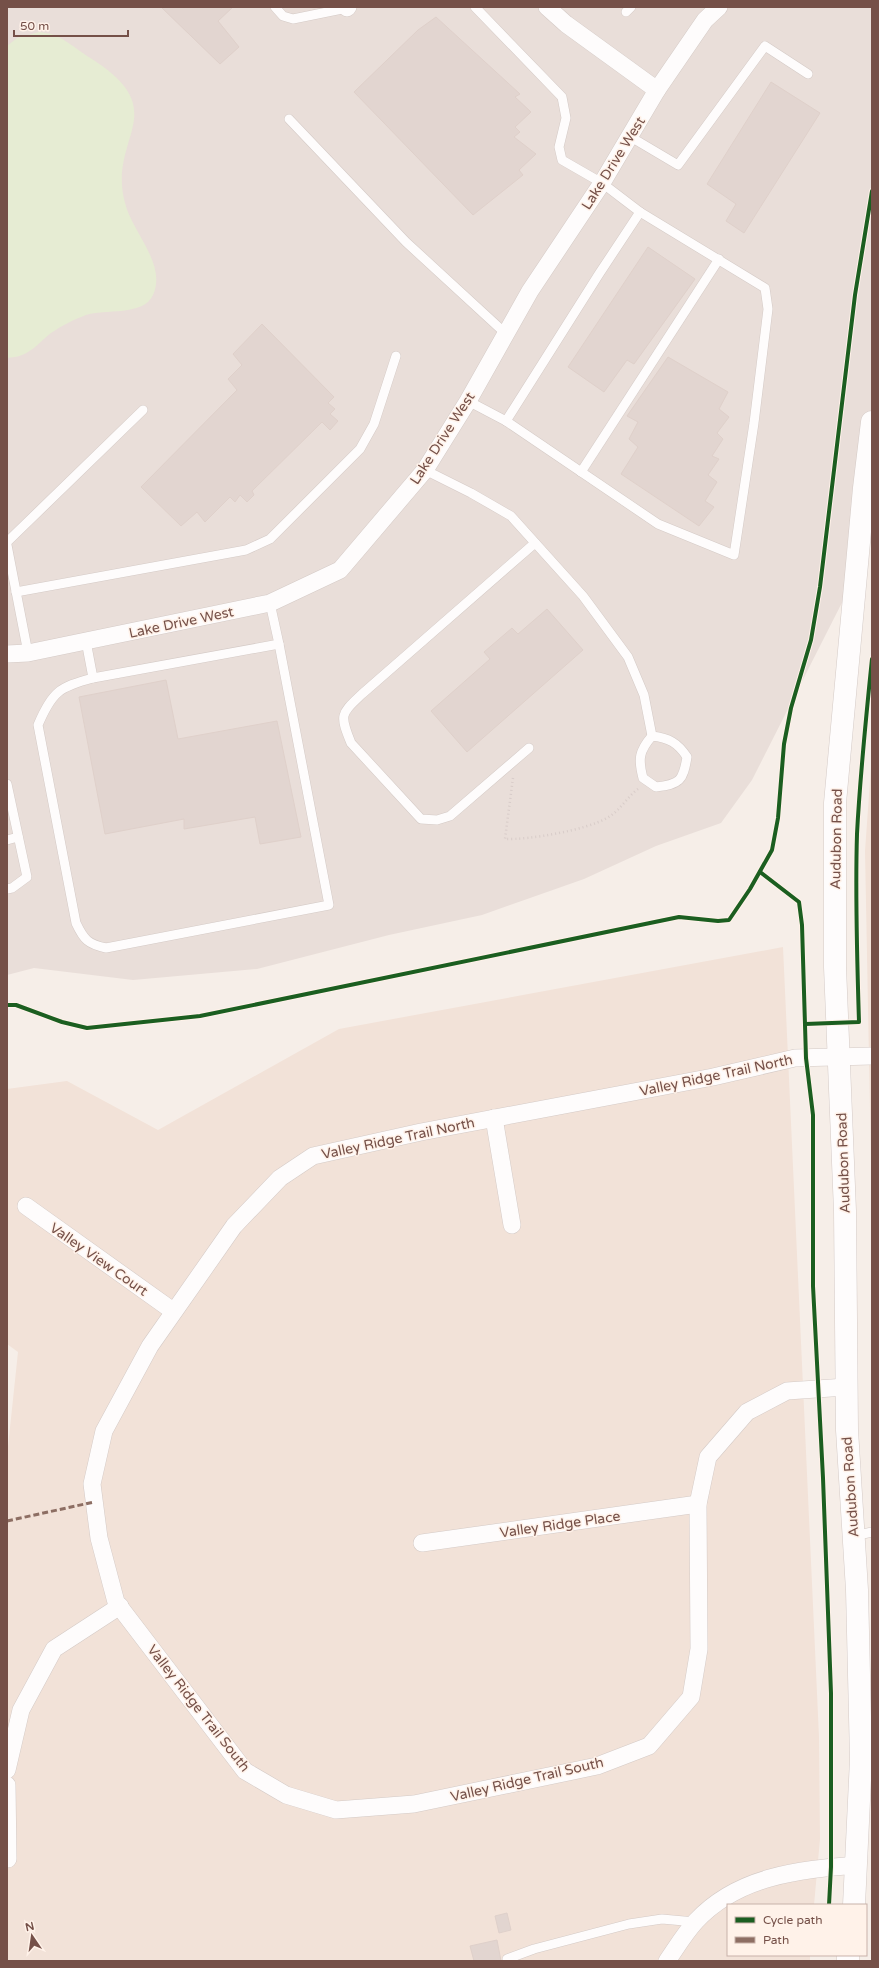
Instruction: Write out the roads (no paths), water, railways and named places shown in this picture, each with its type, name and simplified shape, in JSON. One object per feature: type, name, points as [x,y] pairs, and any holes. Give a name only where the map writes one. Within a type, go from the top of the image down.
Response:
[{"type":"street","points":[[547,7],[566,24],[657,90]]},
{"type":"street","name":"Lake Drive West","points":[[7,654],[28,653],[270,603],[340,570],[425,470],[468,401],[530,291],[602,183],[657,90],[705,20],[719,7]]},
{"type":"street","name":"Audubon Road","points":[[854,1904],[862,1759],[857,1590],[863,1534],[847,1430],[845,1211],[835,967],[835,803],[868,489],[872,422]]},
{"type":"street","name":"Valley Ridge Trail North","points":[[120,1606],[116,1602],[99,1538],[92,1484],[104,1432],[150,1346],[173,1311],[234,1226],[280,1178],[313,1156],[494,1118],[713,1077],[795,1058],[872,1056]]},
{"type":"street","points":[[494,1118],[512,1225]]},
{"type":"street","name":"Valley View Court","points":[[26,1206],[173,1311]]},
{"type":"street","name":"Valley Ridge Trail South","points":[[120,1606],[245,1771],[286,1795],[336,1810],[414,1804],[597,1766],[649,1746],[691,1697],[699,1648],[698,1504],[708,1457],[747,1412],[787,1391],[846,1387]]},
{"type":"street","name":"Valley Ridge Place","points":[[422,1543],[698,1504]]},
{"type":"street","points":[[7,1770],[21,1710],[54,1649],[120,1606]]},
{"type":"street","points":[[7,1784],[8,1859]]},
{"type":"street","points":[[668,1961],[695,1922],[715,1904],[740,1888],[769,1878],[831,1867],[856,1865]]},
{"type":"lane","points":[[275,7],[283,16],[293,19],[347,7]]},
{"type":"lane","points":[[468,401],[506,421],[658,524],[734,555],[754,423],[768,309],[765,288],[640,212],[602,183],[562,160],[559,148],[566,118],[562,97],[475,7]]},
{"type":"lane","points":[[629,136],[678,165],[765,46],[808,74]]},
{"type":"lane","points":[[290,119],[406,242],[505,334]]},
{"type":"lane","points":[[506,421],[598,274],[640,212]]},
{"type":"lane","points":[[581,472],[719,259]]},
{"type":"lane","points":[[16,592],[246,550],[270,539],[360,449],[374,424],[396,356]]},
{"type":"lane","points":[[28,653],[7,544],[143,410]]},
{"type":"lane","points":[[425,470],[471,493],[511,516],[583,596],[628,657],[644,695],[652,736]]},
{"type":"lane","points":[[529,748],[450,816],[437,820],[421,819],[351,743],[345,729],[344,711],[535,543]]},
{"type":"lane","points":[[270,603],[280,644],[329,905],[106,948],[92,945],[82,936],[76,923],[38,725],[44,710],[55,694],[69,684],[93,678],[280,644]]},
{"type":"lane","points":[[86,641],[93,678]]},
{"type":"lane","points":[[652,736],[667,738],[681,746],[687,757],[684,775],[672,785],[656,787],[643,778],[639,762],[643,746],[652,736]]},
{"type":"lane","points":[[7,784],[27,877],[12,888],[7,889]]},
{"type":"lane","points":[[7,840],[18,837]]},
{"type":"lane","points":[[507,1959],[534,1949],[629,1924],[662,1919],[695,1922]]}]
